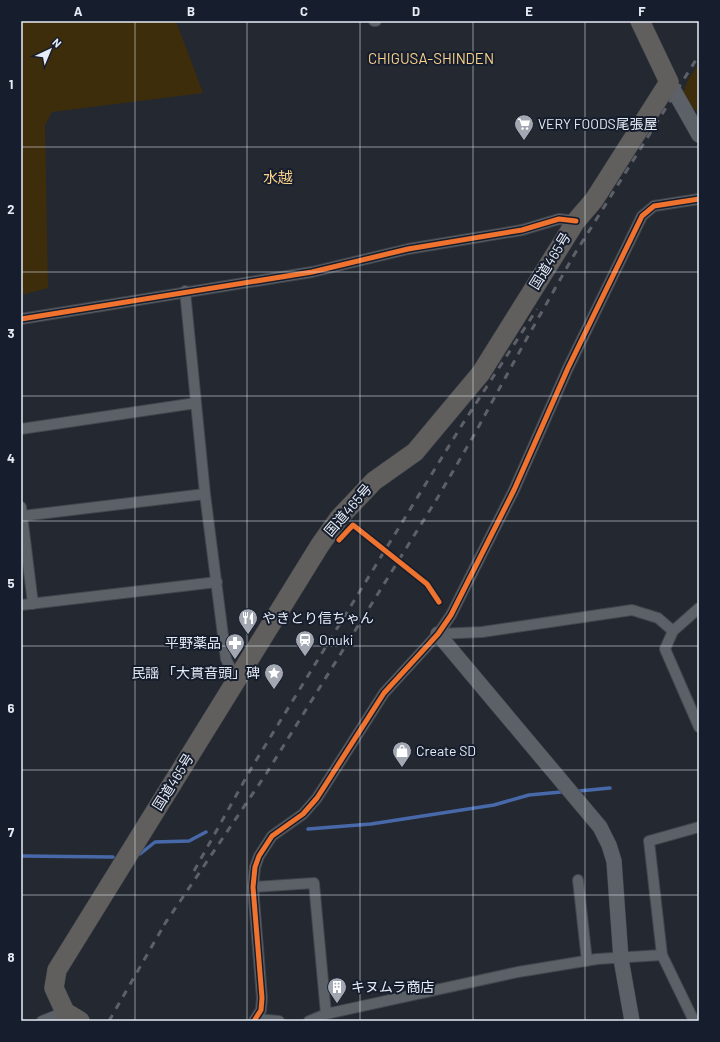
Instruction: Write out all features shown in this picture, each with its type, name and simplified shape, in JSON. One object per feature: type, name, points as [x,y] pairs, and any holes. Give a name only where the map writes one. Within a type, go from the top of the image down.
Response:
[{"type":"highway","points":[[640,21],[669,82]]},
{"type":"highway","name":"国道465号","points":[[69,1018],[54,988],[57,970],[320,545],[339,518],[374,480],[415,452],[481,373],[576,221],[594,200],[669,82]]},
{"type":"street","points":[[669,82],[699,135]]},
{"type":"street","points":[[279,1021],[255,1020],[261,1010],[262,998],[253,887],[254,867],[269,841],[281,829],[303,814],[317,798],[384,693],[438,634],[451,615],[514,490],[568,368],[635,226],[642,216],[654,206],[699,199]]},
{"type":"street","points":[[21,319],[185,291],[312,272],[408,249],[522,230],[559,219],[576,221]]},
{"type":"street","points":[[185,291],[205,494],[226,659],[236,680]]},
{"type":"street","points":[[21,429],[196,403]]},
{"type":"street","points":[[32,604],[21,511],[205,494]]},
{"type":"street","points":[[21,605],[217,582]]},
{"type":"street","points":[[699,608],[673,631],[665,649],[699,727]]},
{"type":"street","points":[[438,634],[482,632],[632,610],[658,618],[673,631]]},
{"type":"street","points":[[438,634],[600,827],[610,845],[614,861],[621,959],[632,1021]]},
{"type":"street","points":[[694,1021],[694,1007],[662,955],[649,841],[699,827]]},
{"type":"street","points":[[578,880],[587,961]]},
{"type":"street","points":[[253,887],[314,883],[326,1014]]},
{"type":"street","points":[[308,1021],[326,1014],[518,972],[587,961],[662,955]]},
{"type":"street","points":[[42,1021],[69,1018]]},
{"type":"shaded area","points":[[21,21],[176,21],[203,93],[52,112],[45,125],[48,288],[21,295]]},
{"type":"shaded area","points":[[699,63],[699,109],[697,111],[688,104],[683,93],[688,80]]},
{"type":"waterway","points":[[579,791],[610,788]]},
{"type":"waterway","points":[[308,829],[371,824],[494,805],[529,795],[561,792]]},
{"type":"waterway","points":[[140,854],[155,842],[189,841],[206,832]]},
{"type":"waterway","points":[[21,856],[113,857]]},
{"type":"railway","points":[[164,925],[266,774],[438,497],[574,255],[699,55]]},
{"type":"railway","points":[[194,871],[252,767],[460,428],[537,309]]},
{"type":"railway","points":[[109,1021],[167,920]]},
{"type":"cycle path","points":[[254,1021],[261,1010],[262,998],[253,887],[255,867],[259,856],[272,836],[303,814],[317,798],[384,693],[438,634],[451,615],[514,490],[568,368],[642,216],[654,206],[699,199]]},
{"type":"cycle path","points":[[21,319],[312,272],[408,249],[522,230],[559,219],[576,221]]},
{"type":"cycle path","points":[[339,540],[353,525],[427,584],[439,602]]},
{"type":"place","name":"VERY FOODS尾張屋","points":[[524,141]]},
{"type":"place","name":"やきとり信ちゃん","points":[[248,635]]},
{"type":"place","name":"Onuki","points":[[305,657]]},
{"type":"place","name":"平野薬品","points":[[235,660]]},
{"type":"place","name":"民謡 「大貫音頭」碑","points":[[274,690]]},
{"type":"place","name":"Create SD","points":[[402,768]]},
{"type":"place","name":"キヌムラ商店","points":[[337,1004]]},
{"type":"district","name":"CHIGUSA-SHINDEN","points":[[431,59]]},
{"type":"district","name":"水越","points":[[278,178]]}]
